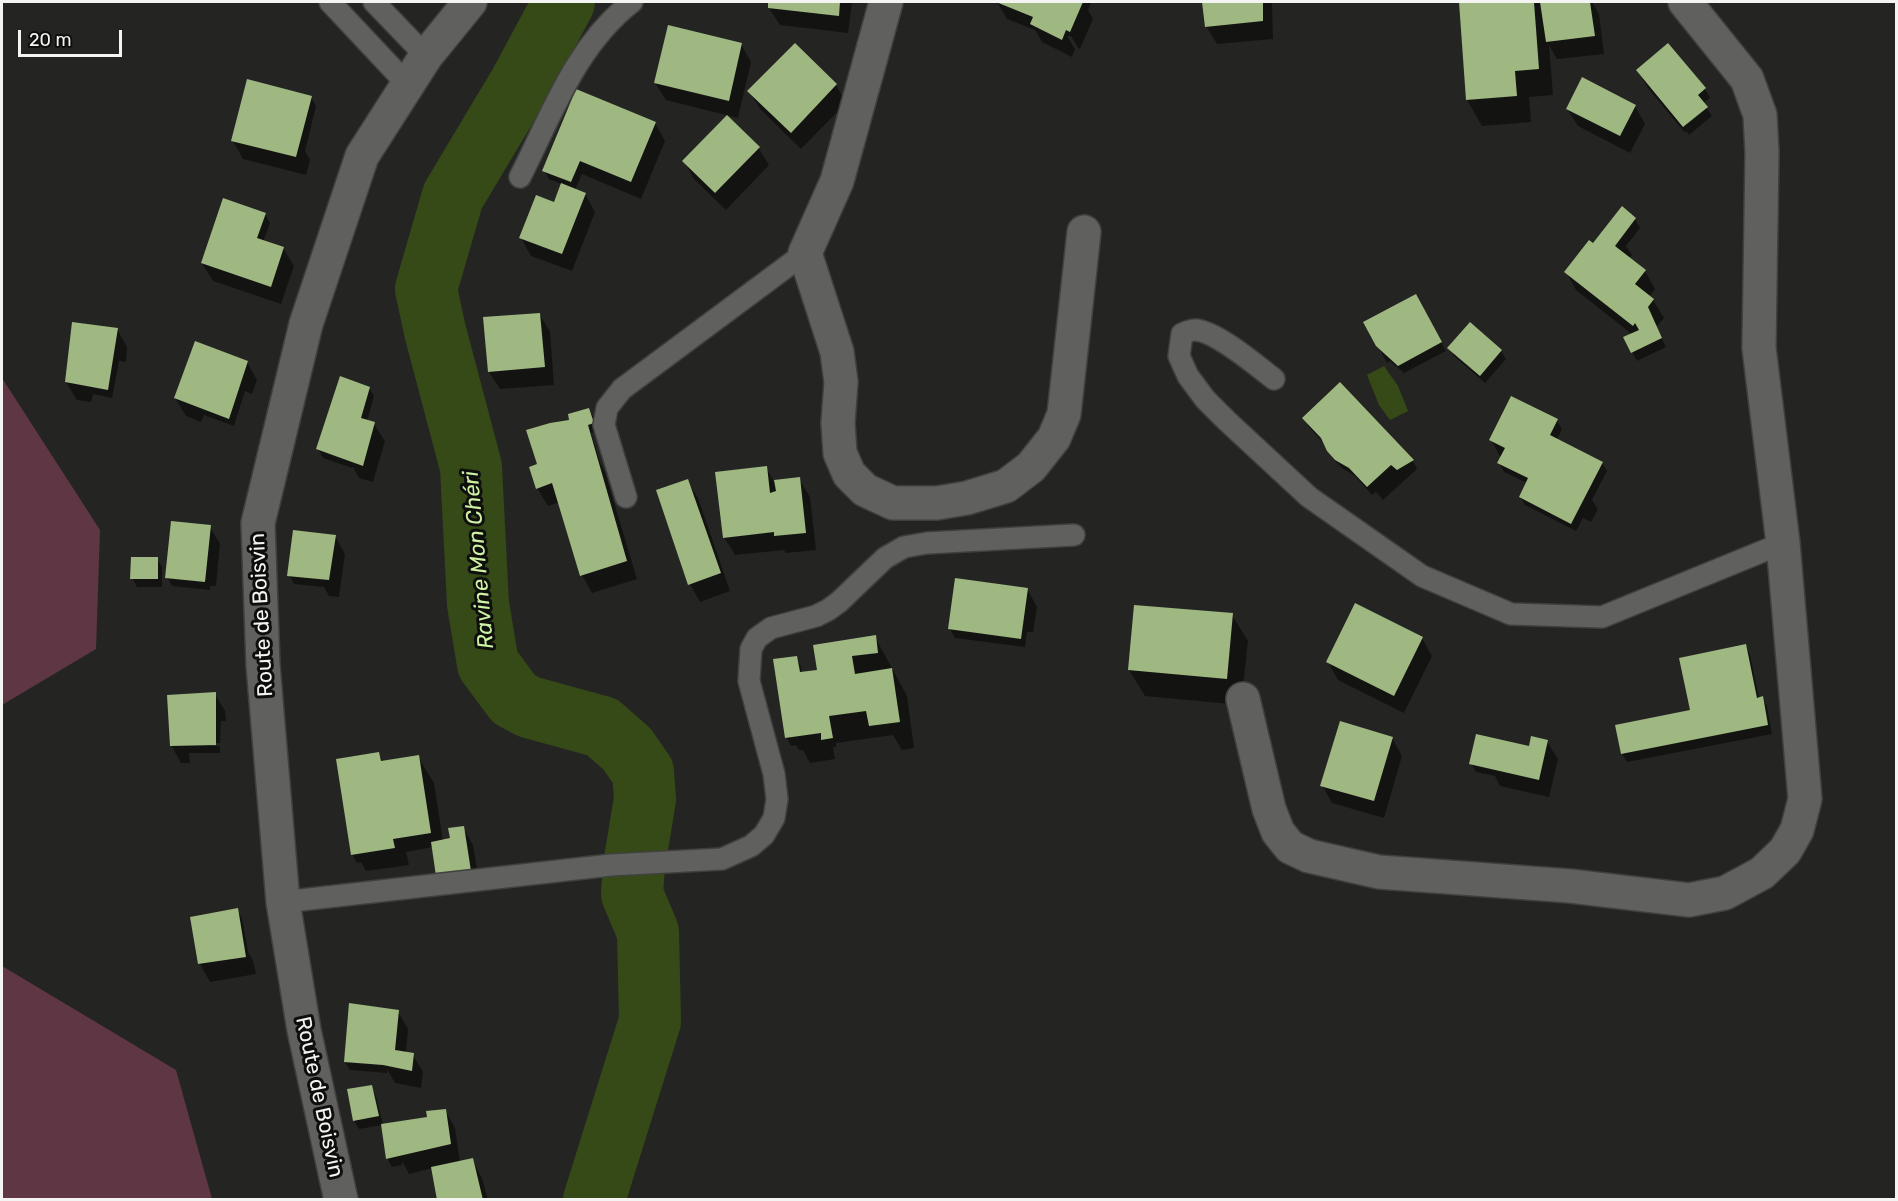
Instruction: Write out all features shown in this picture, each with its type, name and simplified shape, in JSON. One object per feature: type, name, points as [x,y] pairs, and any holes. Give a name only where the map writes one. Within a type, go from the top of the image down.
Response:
[{"type":"street","points":[[886,2],[837,181],[805,253],[837,352],[841,382],[838,423],[840,453],[849,474],[865,490],[893,503],[937,503],[967,498],[1006,486],[1031,467],[1054,438],[1064,414],[1084,232]]},
{"type":"street","points":[[1243,699],[1269,809],[1278,832],[1290,847],[1309,856],[1378,872],[1570,886],[1689,900],[1725,893],[1762,873],[1785,850],[1797,830],[1805,798],[1783,543],[1759,348],[1762,152],[1760,115],[1748,79],[1684,2]]},
{"type":"street","name":"Route de Boisvin","points":[[341,1200],[304,1030],[284,902],[263,665],[258,523],[306,324],[362,156],[426,56],[467,3]]},
{"type":"lane","points":[[330,2],[408,85]]},
{"type":"lane","points":[[374,2],[426,56]]},
{"type":"lane","points":[[520,177],[576,67],[594,39],[617,14],[632,2]]},
{"type":"lane","points":[[626,497],[604,425],[607,408],[622,389],[805,253]]},
{"type":"lane","points":[[1274,379],[1209,334],[1194,330],[1182,334],[1179,356],[1188,376],[1205,399],[1309,497],[1422,576],[1511,614],[1602,617],[1783,543]]},
{"type":"lane","points":[[284,902],[611,866],[722,859],[751,846],[764,835],[774,818],[777,799],[774,774],[749,681],[751,649],[757,638],[771,628],[816,616],[828,610],[885,558],[904,547],[927,543],[1074,535]]},
{"type":"shaded area","points":[[1384,366],[1398,386],[1408,411],[1390,420],[1379,405],[1367,375]]},
{"type":"shaded area","points":[[2,378],[100,530],[96,649],[2,705]]},
{"type":"shaded area","points":[[2,966],[176,1070],[212,1199],[2,1199]]},
{"type":"building","points":[[768,2],[840,2],[839,16],[768,8]]},
{"type":"building","points":[[996,2],[1083,2],[1070,32],[1066,30],[1062,40],[1030,24],[1033,17]]},
{"type":"building","points":[[1202,2],[1263,2],[1263,21],[1205,27]]},
{"type":"building","points":[[1459,2],[1534,2],[1539,69],[1515,71],[1517,96],[1466,100]]},
{"type":"building","points":[[1540,2],[1590,2],[1595,36],[1546,42]]},
{"type":"building","points":[[668,25],[742,43],[729,101],[654,83]]},
{"type":"building","points":[[795,43],[837,84],[791,133],[747,91]]},
{"type":"building","points":[[1668,43],[1706,88],[1698,95],[1708,107],[1683,127],[1636,70]]},
{"type":"building","points":[[1582,77],[1636,105],[1620,136],[1566,109]]},
{"type":"building","points":[[247,79],[312,96],[296,157],[231,141]]},
{"type":"building","points":[[576,89],[656,122],[631,182],[580,161],[571,182],[542,171]]},
{"type":"building","points":[[727,115],[760,147],[715,193],[682,161]]},
{"type":"building","points":[[561,183],[586,193],[562,254],[519,238],[536,195],[554,202]]},
{"type":"building","points":[[223,198],[266,213],[257,238],[284,247],[271,287],[201,263]]},
{"type":"building","points":[[1622,206],[1636,218],[1615,246],[1646,270],[1635,284],[1654,299],[1648,307],[1662,338],[1631,353],[1623,337],[1639,330],[1635,323],[1633,326],[1564,272],[1589,240],[1593,243]]},
{"type":"building","points":[[1416,294],[1442,342],[1398,366],[1376,346],[1363,322]]},
{"type":"building","points":[[540,313],[545,367],[488,372],[483,317]]},
{"type":"building","points":[[72,322],[118,328],[108,390],[65,382]]},
{"type":"building","points":[[1470,322],[1502,350],[1480,376],[1447,348]]},
{"type":"building","points":[[195,341],[248,361],[229,419],[174,398]]},
{"type":"building","points":[[340,376],[370,387],[361,418],[375,422],[363,466],[316,449]]},
{"type":"building","points":[[1340,382],[1414,460],[1397,470],[1391,465],[1367,487],[1349,468],[1335,460],[1327,451],[1321,438],[1302,418]]},
{"type":"building","points":[[1511,396],[1558,419],[1550,435],[1603,462],[1571,524],[1519,497],[1528,478],[1497,463],[1505,448],[1489,440]]},
{"type":"building","points":[[589,408],[594,423],[588,425],[627,561],[580,576],[552,483],[536,489],[529,467],[537,464],[526,430],[569,420],[568,414]]},
{"type":"building","points":[[767,466],[770,493],[776,491],[774,480],[800,477],[806,533],[774,536],[774,532],[723,538],[715,472]]},
{"type":"building","points":[[688,479],[721,573],[688,585],[656,490]]},
{"type":"building","points":[[171,521],[211,525],[205,582],[165,578]]},
{"type":"building","points":[[293,530],[336,535],[329,580],[287,576]]},
{"type":"building","points":[[131,557],[158,557],[158,579],[130,579]]},
{"type":"building","points":[[955,578],[1028,588],[1021,639],[948,629]]},
{"type":"building","points":[[1355,603],[1423,637],[1394,696],[1326,662]]},
{"type":"building","points":[[1134,605],[1233,613],[1227,679],[1128,670]]},
{"type":"building","points":[[876,635],[878,653],[852,656],[855,674],[892,668],[900,722],[869,726],[866,711],[829,716],[833,738],[821,740],[821,733],[785,738],[773,659],[797,656],[800,672],[817,670],[813,645]]},
{"type":"building","points":[[1746,644],[1757,698],[1763,696],[1768,725],[1621,754],[1615,725],[1690,710],[1679,658]]},
{"type":"building","points":[[216,692],[216,745],[170,746],[167,695]]},
{"type":"building","points":[[1340,721],[1393,737],[1374,801],[1320,786]]},
{"type":"building","points":[[1476,734],[1529,746],[1531,736],[1548,740],[1539,780],[1469,764]]},
{"type":"building","points":[[379,752],[381,761],[419,755],[431,833],[393,839],[395,848],[351,855],[336,759]]},
{"type":"building","points":[[464,826],[471,871],[436,876],[431,842],[450,838],[448,828]]},
{"type":"building","points":[[238,908],[246,957],[198,964],[190,917]]},
{"type":"building","points":[[349,1003],[399,1010],[395,1050],[414,1053],[412,1071],[383,1065],[344,1062]]},
{"type":"building","points":[[372,1085],[379,1116],[353,1121],[347,1089]]},
{"type":"building","points":[[446,1109],[451,1144],[386,1159],[381,1124],[427,1117],[426,1111]]},
{"type":"building","points":[[473,1158],[483,1200],[437,1200],[431,1167]]},
{"type":"waterway","name":"Ravine Mon Chéri","points":[[564,2],[520,84],[453,196],[426,289],[471,467],[478,604],[488,664],[514,699],[529,707],[602,727],[627,749],[643,772],[645,799],[634,866],[632,894],[648,932],[650,1021],[594,1200]]}]
